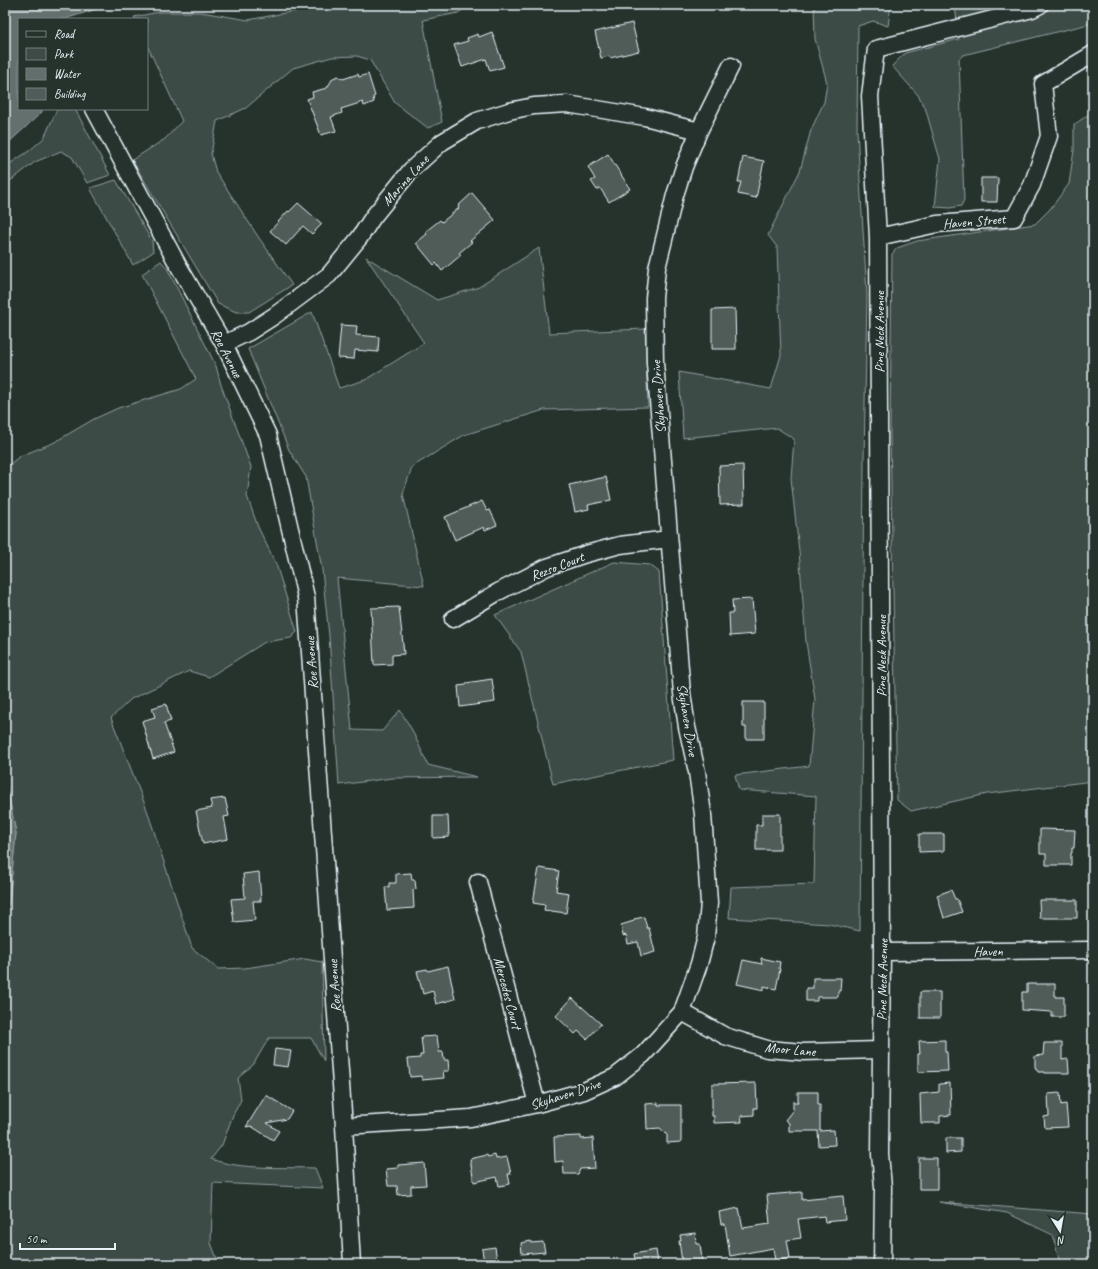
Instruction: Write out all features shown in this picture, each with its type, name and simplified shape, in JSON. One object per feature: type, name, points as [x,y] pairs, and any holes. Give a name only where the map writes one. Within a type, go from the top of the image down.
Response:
[{"type":"street","name":"Pine Neck Avenue","points":[[882,1264],[883,1188],[880,1154],[882,952],[878,237],[870,96],[876,49],[1035,6]]},
{"type":"street","name":"Haven Street","points":[[878,237],[937,224],[1014,218],[1032,186],[1049,136],[1043,84],[1093,54]]},
{"type":"street","name":"Skyhaven Drive","points":[[344,1126],[471,1118],[538,1104],[584,1091],[615,1077],[643,1055],[682,1012],[699,964],[706,937],[709,903],[703,814],[697,772],[687,727],[682,693],[655,363],[654,298],[657,268],[675,195],[684,167],[699,131],[731,66]]},
{"type":"street","name":"Marina Lane","points":[[224,344],[249,332],[274,316],[329,275],[360,237],[372,217],[411,170],[442,142],[477,121],[509,111],[534,106],[567,104],[645,117],[699,131]]},
{"type":"street","name":"Roe Avenue","points":[[95,110],[178,265],[224,344],[268,435],[306,597],[344,1126],[352,1264]]},
{"type":"street","name":"Rezso Court","points":[[453,619],[498,592],[547,567],[620,545],[670,539]]},
{"type":"street","name":"Mercedes Court","points":[[478,882],[538,1104]]},
{"type":"street","name":"Haven","points":[[882,952],[1093,950]]},
{"type":"street","name":"Moor Lane","points":[[682,1012],[725,1036],[767,1049],[803,1052],[880,1050]]},
{"type":"green space","points":[[327,5],[470,5],[458,13],[423,20],[442,122],[428,128],[395,103],[370,60],[357,56],[332,57],[293,68],[246,108],[217,121],[211,154],[216,172],[292,285],[249,312],[236,312],[218,304],[132,160],[165,139],[182,121],[148,47],[148,18],[134,17],[159,12],[201,12],[248,20]]},
{"type":"green space","points":[[814,5],[891,5],[888,26],[873,21],[858,26],[857,131],[867,295],[864,458],[860,931],[829,924],[729,918],[731,887],[814,884],[816,796],[739,790],[735,775],[809,766],[815,699],[806,642],[799,551],[791,478],[794,439],[777,428],[683,438],[679,372],[771,389],[781,355],[777,247],[768,235],[800,171],[811,130],[824,102],[827,83],[815,39]]},
{"type":"green space","points":[[955,5],[1093,5],[1093,23],[963,55],[959,59],[964,200],[961,206],[950,208],[935,207],[940,159],[925,107],[918,95],[892,66],[905,53],[959,39]]},
{"type":"green space","points":[[57,110],[76,110],[110,175],[87,183],[72,157],[61,151],[35,162],[5,185],[5,167],[29,151],[44,138]]},
{"type":"green space","points":[[1093,111],[1093,781],[987,794],[911,811],[897,800],[890,433],[892,254],[897,248],[917,241],[1035,224],[1050,209],[1069,184],[1074,150],[1074,125]]},
{"type":"green space","points":[[116,180],[152,241],[153,252],[133,265],[90,188]]},
{"type":"green space","points":[[539,248],[549,333],[645,329],[648,407],[544,410],[464,435],[412,467],[403,494],[424,586],[337,578],[352,730],[382,731],[400,710],[412,730],[428,765],[477,777],[392,778],[339,785],[329,636],[322,570],[306,477],[289,450],[248,349],[312,312],[339,388],[365,380],[424,343],[366,257],[437,300],[479,287]]},
{"type":"green space","points":[[161,261],[167,268],[216,366],[221,385],[251,467],[247,496],[258,527],[276,564],[297,632],[291,638],[265,642],[209,677],[189,671],[131,699],[111,718],[147,810],[192,948],[218,969],[245,968],[305,959],[322,962],[324,1061],[311,1038],[269,1038],[253,1065],[238,1078],[241,1100],[233,1115],[222,1145],[211,1159],[235,1165],[276,1168],[315,1168],[323,1188],[213,1183],[211,1243],[219,1264],[5,1264],[5,917],[9,902],[16,833],[5,778],[5,468],[20,456],[53,443],[94,419],[118,408],[181,389],[196,379],[142,274]]},
{"type":"green space","points":[[614,562],[650,565],[659,572],[673,760],[553,784],[521,652],[495,615]]},
{"type":"green space","points":[[939,1202],[1093,1214],[1093,1264],[1060,1264],[1053,1235],[1007,1213]]},
{"type":"water","points":[[5,5],[109,5],[68,18],[18,18],[18,110],[42,110],[42,112],[5,146]]},
{"type":"water","points":[[5,778],[16,833],[9,902],[5,917]]},
{"type":"building","points":[[632,23],[639,51],[610,58],[609,56],[601,58],[595,32]]},
{"type":"building","points":[[492,32],[504,67],[490,71],[486,59],[462,67],[454,45],[468,41],[467,38],[478,34],[479,37]]},
{"type":"building","points":[[358,74],[359,77],[368,74],[375,96],[373,97],[374,102],[364,106],[363,102],[341,109],[342,113],[331,117],[336,131],[321,135],[307,99],[313,97],[312,92],[327,88],[333,78],[338,76],[343,79]]},
{"type":"building","points":[[608,154],[630,189],[609,202],[600,188],[597,190],[591,181],[595,179],[588,167]]},
{"type":"building","points":[[743,157],[764,161],[756,198],[738,194],[741,182],[738,182]]},
{"type":"building","points":[[981,178],[998,178],[997,202],[981,202]]},
{"type":"building","points":[[472,193],[495,220],[470,241],[472,242],[459,253],[461,255],[442,271],[436,263],[434,265],[416,243],[427,234],[425,232],[440,220],[442,222],[459,208],[458,206]]},
{"type":"building","points":[[298,203],[322,224],[312,234],[303,226],[286,245],[270,231],[288,211],[289,212]]},
{"type":"building","points":[[735,309],[736,349],[712,349],[712,310]]},
{"type":"building","points":[[341,325],[357,326],[356,335],[379,337],[378,352],[355,350],[354,359],[338,358]]},
{"type":"building","points":[[743,465],[744,504],[720,505],[719,466]]},
{"type":"building","points":[[606,477],[611,500],[588,505],[589,509],[575,512],[569,485]]},
{"type":"building","points":[[482,501],[487,511],[490,510],[497,525],[485,530],[484,527],[455,540],[445,517]]},
{"type":"building","points":[[752,599],[755,634],[730,636],[729,613],[733,613],[732,600]]},
{"type":"building","points":[[399,607],[404,654],[392,655],[392,664],[374,665],[371,608]]},
{"type":"building","points":[[492,679],[495,702],[460,707],[458,686],[466,685],[466,683]]},
{"type":"building","points":[[743,702],[764,702],[764,739],[746,739],[746,727],[743,727]]},
{"type":"building","points":[[166,704],[171,721],[164,723],[174,752],[153,759],[142,721],[155,717],[152,708]]},
{"type":"building","points":[[225,798],[229,816],[224,817],[228,839],[203,844],[196,811],[212,808],[210,800]]},
{"type":"building","points":[[762,814],[780,814],[780,850],[756,850],[756,825],[762,825]]},
{"type":"building","points":[[433,816],[448,816],[449,837],[433,838]]},
{"type":"building","points":[[1040,829],[1075,830],[1074,848],[1072,848],[1071,853],[1071,865],[1046,865],[1046,854],[1040,854]]},
{"type":"building","points":[[919,834],[944,834],[944,851],[919,852]]},
{"type":"building","points":[[539,868],[559,871],[556,891],[569,893],[566,913],[544,910],[545,905],[533,903]]},
{"type":"building","points":[[259,872],[261,901],[253,901],[255,920],[234,922],[231,899],[245,898],[243,874]]},
{"type":"building","points":[[411,873],[412,880],[415,880],[416,889],[413,890],[414,908],[387,910],[385,887],[389,887],[389,883],[396,883],[396,874]]},
{"type":"building","points":[[951,890],[955,899],[957,899],[962,912],[944,918],[937,895]]},
{"type":"building","points":[[1039,900],[1077,900],[1077,918],[1040,918]]},
{"type":"building","points":[[644,917],[647,928],[649,928],[655,952],[641,956],[638,942],[628,944],[626,935],[623,936],[621,925],[634,921],[634,919]]},
{"type":"building","points":[[761,958],[780,962],[776,989],[764,986],[764,990],[737,984],[743,960],[762,964]]},
{"type":"building","points":[[448,966],[455,999],[436,1004],[433,991],[423,994],[417,971],[427,969],[428,971]]},
{"type":"building","points":[[813,978],[841,978],[838,997],[817,997],[817,1001],[806,1001],[806,988],[813,988]]},
{"type":"building","points":[[1027,984],[1055,984],[1055,997],[1064,997],[1064,1017],[1052,1017],[1052,1012],[1022,1010],[1022,992],[1027,992]]},
{"type":"building","points":[[920,992],[940,992],[940,1018],[920,1018]]},
{"type":"building","points":[[572,998],[601,1024],[587,1039],[578,1031],[575,1034],[556,1016]]},
{"type":"building","points":[[437,1036],[439,1052],[443,1052],[444,1060],[448,1060],[449,1071],[443,1071],[444,1078],[422,1080],[421,1076],[410,1077],[408,1059],[420,1058],[420,1055],[423,1055],[421,1037]]},
{"type":"building","points":[[945,1040],[948,1071],[918,1072],[918,1054],[920,1054],[919,1041]]},
{"type":"building","points":[[1044,1043],[1062,1043],[1062,1060],[1068,1059],[1069,1073],[1038,1072],[1035,1067],[1035,1056],[1043,1055]]},
{"type":"building","points":[[275,1049],[291,1051],[288,1067],[273,1065]]},
{"type":"building","points":[[756,1083],[757,1108],[754,1108],[754,1115],[741,1116],[742,1122],[714,1123],[714,1116],[712,1116],[712,1084]]},
{"type":"building","points":[[950,1083],[951,1115],[940,1116],[940,1123],[921,1123],[920,1094],[939,1092],[939,1084]]},
{"type":"building","points":[[798,1092],[818,1092],[818,1105],[820,1105],[820,1131],[834,1130],[835,1145],[819,1146],[818,1131],[789,1131],[789,1123],[785,1120],[793,1110],[793,1102],[798,1102]]},
{"type":"building","points":[[1060,1093],[1061,1105],[1066,1104],[1068,1127],[1045,1128],[1044,1117],[1049,1116],[1048,1094]]},
{"type":"building","points":[[266,1095],[292,1111],[287,1119],[267,1123],[279,1131],[273,1140],[251,1126],[246,1127]]},
{"type":"building","points":[[658,1103],[658,1105],[681,1105],[681,1142],[667,1143],[667,1135],[660,1128],[647,1129],[646,1104]]},
{"type":"building","points":[[581,1136],[581,1139],[593,1138],[595,1168],[580,1169],[578,1174],[564,1174],[563,1161],[555,1162],[554,1137]]},
{"type":"building","points":[[946,1138],[961,1138],[961,1152],[946,1153]]},
{"type":"building","points":[[487,1155],[488,1157],[495,1155],[496,1159],[507,1157],[511,1174],[508,1174],[510,1184],[499,1186],[497,1177],[474,1182],[470,1159]]},
{"type":"building","points":[[919,1158],[937,1158],[937,1189],[919,1189]]},
{"type":"building","points":[[424,1163],[426,1185],[411,1186],[411,1194],[398,1195],[397,1186],[388,1186],[386,1169],[398,1168],[398,1165]]},
{"type":"building","points":[[802,1192],[802,1200],[843,1196],[845,1220],[825,1222],[824,1216],[798,1219],[801,1238],[787,1240],[790,1258],[775,1261],[773,1248],[730,1256],[725,1224],[721,1224],[719,1212],[739,1208],[743,1228],[770,1224],[767,1195]]},
{"type":"building","points":[[695,1233],[696,1244],[700,1244],[702,1260],[682,1262],[679,1241],[681,1241],[680,1235]]},
{"type":"building","points":[[531,1241],[531,1243],[543,1242],[545,1252],[522,1254],[521,1243]]},
{"type":"building","points":[[495,1247],[497,1261],[484,1263],[482,1249]]},
{"type":"building","points":[[656,1250],[658,1263],[636,1264],[634,1254]]}]
